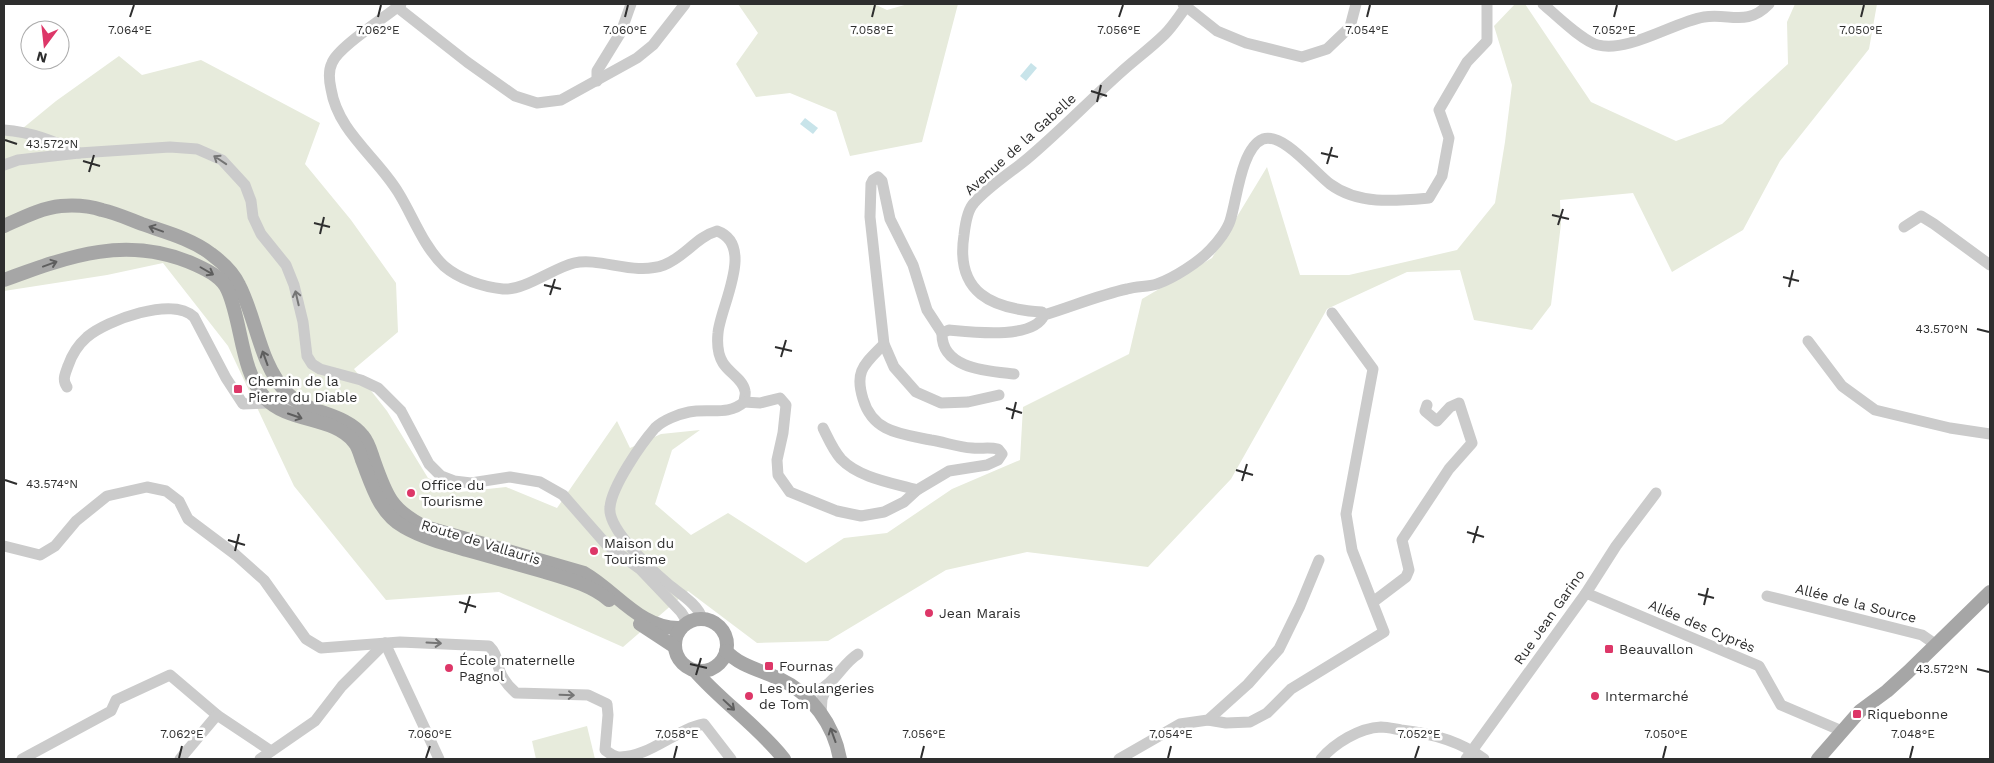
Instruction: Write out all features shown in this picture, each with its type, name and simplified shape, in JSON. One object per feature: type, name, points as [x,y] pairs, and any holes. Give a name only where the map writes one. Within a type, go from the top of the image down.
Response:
[{"type":"main road","name":"Route de Vallauris","points":[[4,226],[32,214],[60,206],[80,206],[101,209],[143,224],[189,241],[210,253],[228,268],[239,285],[267,365],[282,387],[298,402],[335,416],[354,426],[365,438],[389,497],[396,508],[408,518],[425,527],[584,573],[598,581],[636,613],[661,627],[690,623]]},
{"type":"main road","name":"Route de Vallauris","points":[[4,280],[69,257],[91,252],[114,250],[157,253],[200,267],[219,278],[227,288],[233,303],[248,364],[256,385],[264,398],[290,414],[344,432],[355,442],[381,506],[404,527],[443,543],[580,582],[605,596],[628,616],[674,647]]},
{"type":"main road","points":[[1818,759],[1860,711],[1887,691],[1990,592]]},
{"type":"main road","points":[[690,623],[716,624],[725,636],[726,651],[724,658],[714,668],[695,671],[678,660],[674,647],[676,637],[690,623]]},
{"type":"main road","points":[[726,651],[740,663],[779,679],[803,694],[821,712],[832,729],[840,759]]},
{"type":"main road","points":[[695,671],[708,686],[773,746],[784,759]]},
{"type":"street","points":[[597,81],[597,71],[621,32],[632,4]]},
{"type":"street","points":[[685,4],[654,45],[636,58],[561,100],[537,103],[515,96],[467,62],[399,6],[338,55],[332,61],[328,76],[332,96],[341,120],[398,191],[434,256],[446,267],[464,278],[484,286],[505,290],[521,287],[574,263],[645,269],[662,266],[676,260],[702,237],[717,231],[725,234],[732,245],[735,260],[732,281],[718,332],[718,347],[723,364],[737,378],[745,390],[744,402],[739,407],[727,411],[689,412],[676,416],[656,427],[616,487],[609,509],[612,520],[619,531],[666,582],[696,608],[690,623]]},
{"type":"street","points":[[1185,5],[1217,31],[1246,43],[1302,57],[1327,49],[1350,27],[1356,4]]},
{"type":"street","points":[[942,333],[949,330],[1008,333],[1028,328],[1043,317],[1127,289],[1156,284],[1182,271],[1211,249],[1229,223],[1245,161],[1252,146],[1264,139],[1277,139],[1289,147],[1331,185],[1355,196],[1388,201],[1429,198],[1442,176],[1449,138],[1439,110],[1467,62],[1487,41],[1487,4]]},
{"type":"street","points":[[1542,4],[1574,31],[1596,45],[1614,47],[1705,17],[1743,18],[1761,12],[1769,4]]},
{"type":"street","name":"Avenue de la Gabelle","points":[[1043,317],[1042,312],[1021,311],[1002,307],[988,300],[975,290],[966,273],[963,256],[966,223],[972,204],[1059,131],[1120,72],[1165,34],[1185,5]]},
{"type":"street","points":[[4,130],[23,131],[55,141],[79,153]]},
{"type":"street","points":[[4,165],[18,160],[79,153],[170,146],[197,149],[222,160],[245,185],[251,201],[253,217],[261,234],[286,266],[294,285],[303,322],[307,356],[312,364],[320,369],[361,380],[378,388],[401,411],[430,464],[441,476],[454,481],[471,483],[510,477],[525,479],[540,482],[563,495],[606,544],[640,570],[682,612],[690,623]]},
{"type":"street","points":[[999,395],[968,402],[941,403],[916,392],[894,367],[884,344],[870,217],[872,180],[878,177],[882,180],[890,218],[913,265],[927,310],[942,333],[944,347],[954,359],[970,368],[1014,374]]},
{"type":"street","points":[[1904,227],[1921,216],[1990,265]]},
{"type":"street","points":[[67,388],[64,382],[65,375],[76,348],[98,328],[113,321],[159,309],[175,308],[189,311],[194,317],[226,378],[243,404],[271,403],[277,400],[298,402]]},
{"type":"street","points":[[1119,759],[1180,724],[1208,720],[1226,723],[1250,722],[1267,713],[1291,689],[1384,632],[1352,550],[1346,514],[1373,369],[1332,313]]},
{"type":"street","points":[[1808,341],[1842,386],[1875,410],[1950,428],[1990,434]]},
{"type":"street","points":[[744,402],[760,403],[780,398],[786,405],[783,433],[777,460],[778,475],[790,492],[837,511],[861,516],[884,512],[904,502],[917,490],[949,471],[987,465],[998,460],[1002,454],[998,449],[961,447],[907,436],[886,429],[871,416],[863,401],[859,384],[861,369],[884,344]]},
{"type":"street","points":[[1373,602],[1406,577],[1409,570],[1402,540],[1449,469],[1472,443],[1459,403],[1450,407],[1437,421],[1424,411],[1427,405]]},
{"type":"street","points":[[823,428],[840,458],[852,468],[917,490]]},
{"type":"street","points":[[4,546],[40,555],[55,546],[76,520],[107,496],[147,487],[166,491],[179,501],[188,519],[236,555],[264,580],[306,639],[321,648],[400,642],[489,646],[497,654],[500,672],[505,678],[507,685],[516,693],[588,695],[600,699],[607,704],[605,750],[618,757],[638,754],[693,726],[704,724],[731,759]]},
{"type":"street","name":"Rue Jean Garino","points":[[1469,755],[1586,593],[1616,546],[1656,493]]},
{"type":"street","points":[[1208,720],[1248,684],[1279,648],[1300,606],[1319,560]]},
{"type":"street","name":"Allée des Cyprès","points":[[1586,593],[1759,666],[1780,705],[1842,731]]},
{"type":"street","name":"Allée de la Source","points":[[1767,596],[1922,635],[1935,644]]},
{"type":"street","points":[[260,759],[316,721],[342,686],[385,643]]},
{"type":"street","points":[[385,643],[439,759]]},
{"type":"street","points":[[803,694],[819,690],[828,684],[850,659],[858,654]]},
{"type":"street","points":[[22,759],[111,711],[116,700],[170,675],[217,715],[271,751]]},
{"type":"street","points":[[821,712],[822,699],[828,684]]},
{"type":"street","points":[[180,759],[217,715]]},
{"type":"street","points":[[1321,759],[1331,748],[1356,734],[1381,727],[1427,733],[1469,755],[1484,759]]},
{"type":"shaded area","points":[[738,4],[874,4],[887,10],[908,4],[958,4],[922,142],[850,156],[836,112],[790,93],[756,97],[736,64],[758,33]]},
{"type":"shaded area","points":[[1515,4],[1525,4],[1591,102],[1676,141],[1722,124],[1788,64],[1787,22],[1795,4],[1877,4],[1869,49],[1780,161],[1743,230],[1672,272],[1633,193],[1560,200],[1561,224],[1551,305],[1532,330],[1474,320],[1460,270],[1407,272],[1327,309],[1231,479],[1148,567],[1027,552],[946,570],[828,641],[757,643],[688,591],[623,647],[499,592],[386,600],[294,486],[228,346],[163,263],[107,275],[4,291],[4,134],[17,133],[56,101],[119,56],[142,75],[201,60],[320,123],[305,164],[351,220],[396,283],[398,332],[354,369],[387,411],[428,478],[460,492],[506,487],[557,508],[617,421],[630,448],[661,434],[700,430],[672,450],[655,504],[691,535],[728,513],[806,563],[844,538],[887,533],[952,489],[1020,460],[1023,407],[1129,354],[1142,299],[1212,258],[1267,167],[1300,275],[1349,275],[1457,250],[1495,203],[1512,85],[1494,26]]},
{"type":"shaded area","points":[[587,726],[595,759],[536,759],[532,741]]},
{"type":"water","points":[[1031,63],[1037,68],[1026,81],[1020,76]]},
{"type":"water","points":[[805,118],[818,128],[813,134],[800,124]]},
{"type":"place","name":"Chemin de la Pierre du Diable","points":[[238,389]]},
{"type":"place","name":"Office du Tourisme","points":[[411,493]]},
{"type":"place","name":"Maison du Tourisme","points":[[594,551]]},
{"type":"place","name":"Jean Marais","points":[[929,613]]},
{"type":"place","name":"Beauvallon","points":[[1609,649]]},
{"type":"place","name":"Fournas","points":[[769,666]]},
{"type":"place","name":"École maternelle Pagnol","points":[[449,668]]},
{"type":"place","name":"Les boulangeries de Tom","points":[[749,696]]},
{"type":"place","name":"Intermarché","points":[[1595,696]]},
{"type":"place","name":"Riquebonne","points":[[1857,714]]}]
